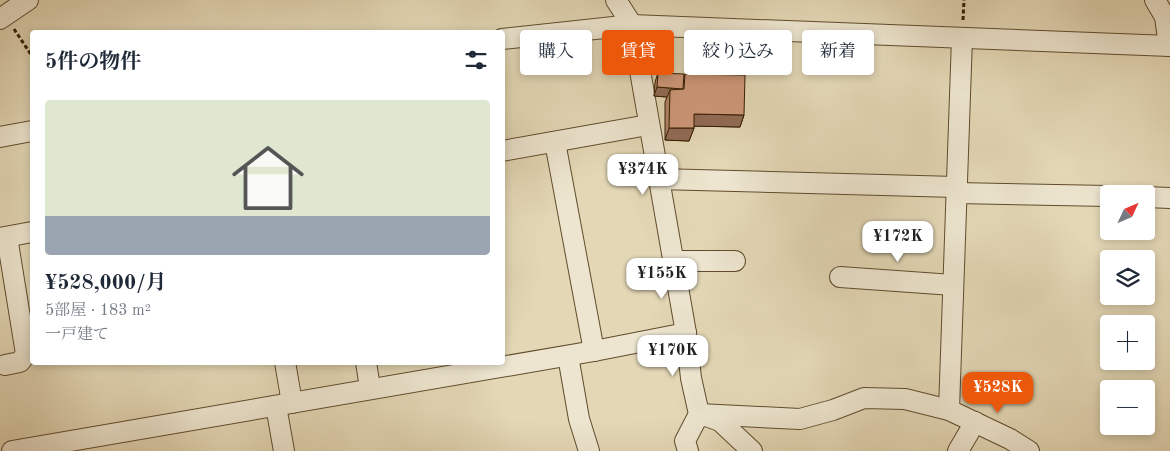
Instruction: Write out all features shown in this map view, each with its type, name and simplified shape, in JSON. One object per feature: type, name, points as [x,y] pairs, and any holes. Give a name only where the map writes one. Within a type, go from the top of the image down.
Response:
[{"type":"street","points":[[0,19],[28,0]]},
{"type":"street","points":[[616,0],[632,25],[648,125],[686,333],[691,378],[699,414],[685,441],[688,451]]},
{"type":"street","points":[[505,39],[632,25],[1170,46],[1165,17],[1155,0]]},
{"type":"street","points":[[949,410],[962,38]]},
{"type":"street","points":[[505,150],[648,125]]},
{"type":"street","points":[[0,137],[30,131]]},
{"type":"street","points":[[555,142],[594,351]]},
{"type":"street","points":[[658,179],[1100,196]]},
{"type":"street","points":[[1155,197],[1170,198]]},
{"type":"street","points":[[5,364],[20,362],[26,354],[3,237],[30,232]]},
{"type":"street","points":[[673,262],[736,261]]},
{"type":"street","points":[[840,277],[953,284]]},
{"type":"street","points":[[505,363],[568,356],[686,333]]},
{"type":"street","points":[[568,356],[579,419],[589,451]]},
{"type":"street","points":[[284,451],[285,365]]},
{"type":"street","points":[[366,365],[370,388]]},
{"type":"street","points":[[12,451],[284,404],[482,366]]},
{"type":"street","points":[[699,414],[800,419],[833,410],[864,398],[905,399],[949,410],[1010,439],[1029,451]]},
{"type":"street","points":[[699,414],[720,421],[752,451]]},
{"type":"street","points":[[958,451],[975,422]]},
{"type":"building","points":[[684,74],[683,89],[657,87],[658,75]]},
{"type":"building","points":[[685,75],[745,75],[744,115],[694,114],[694,128],[669,128],[670,90],[684,89]]}]
